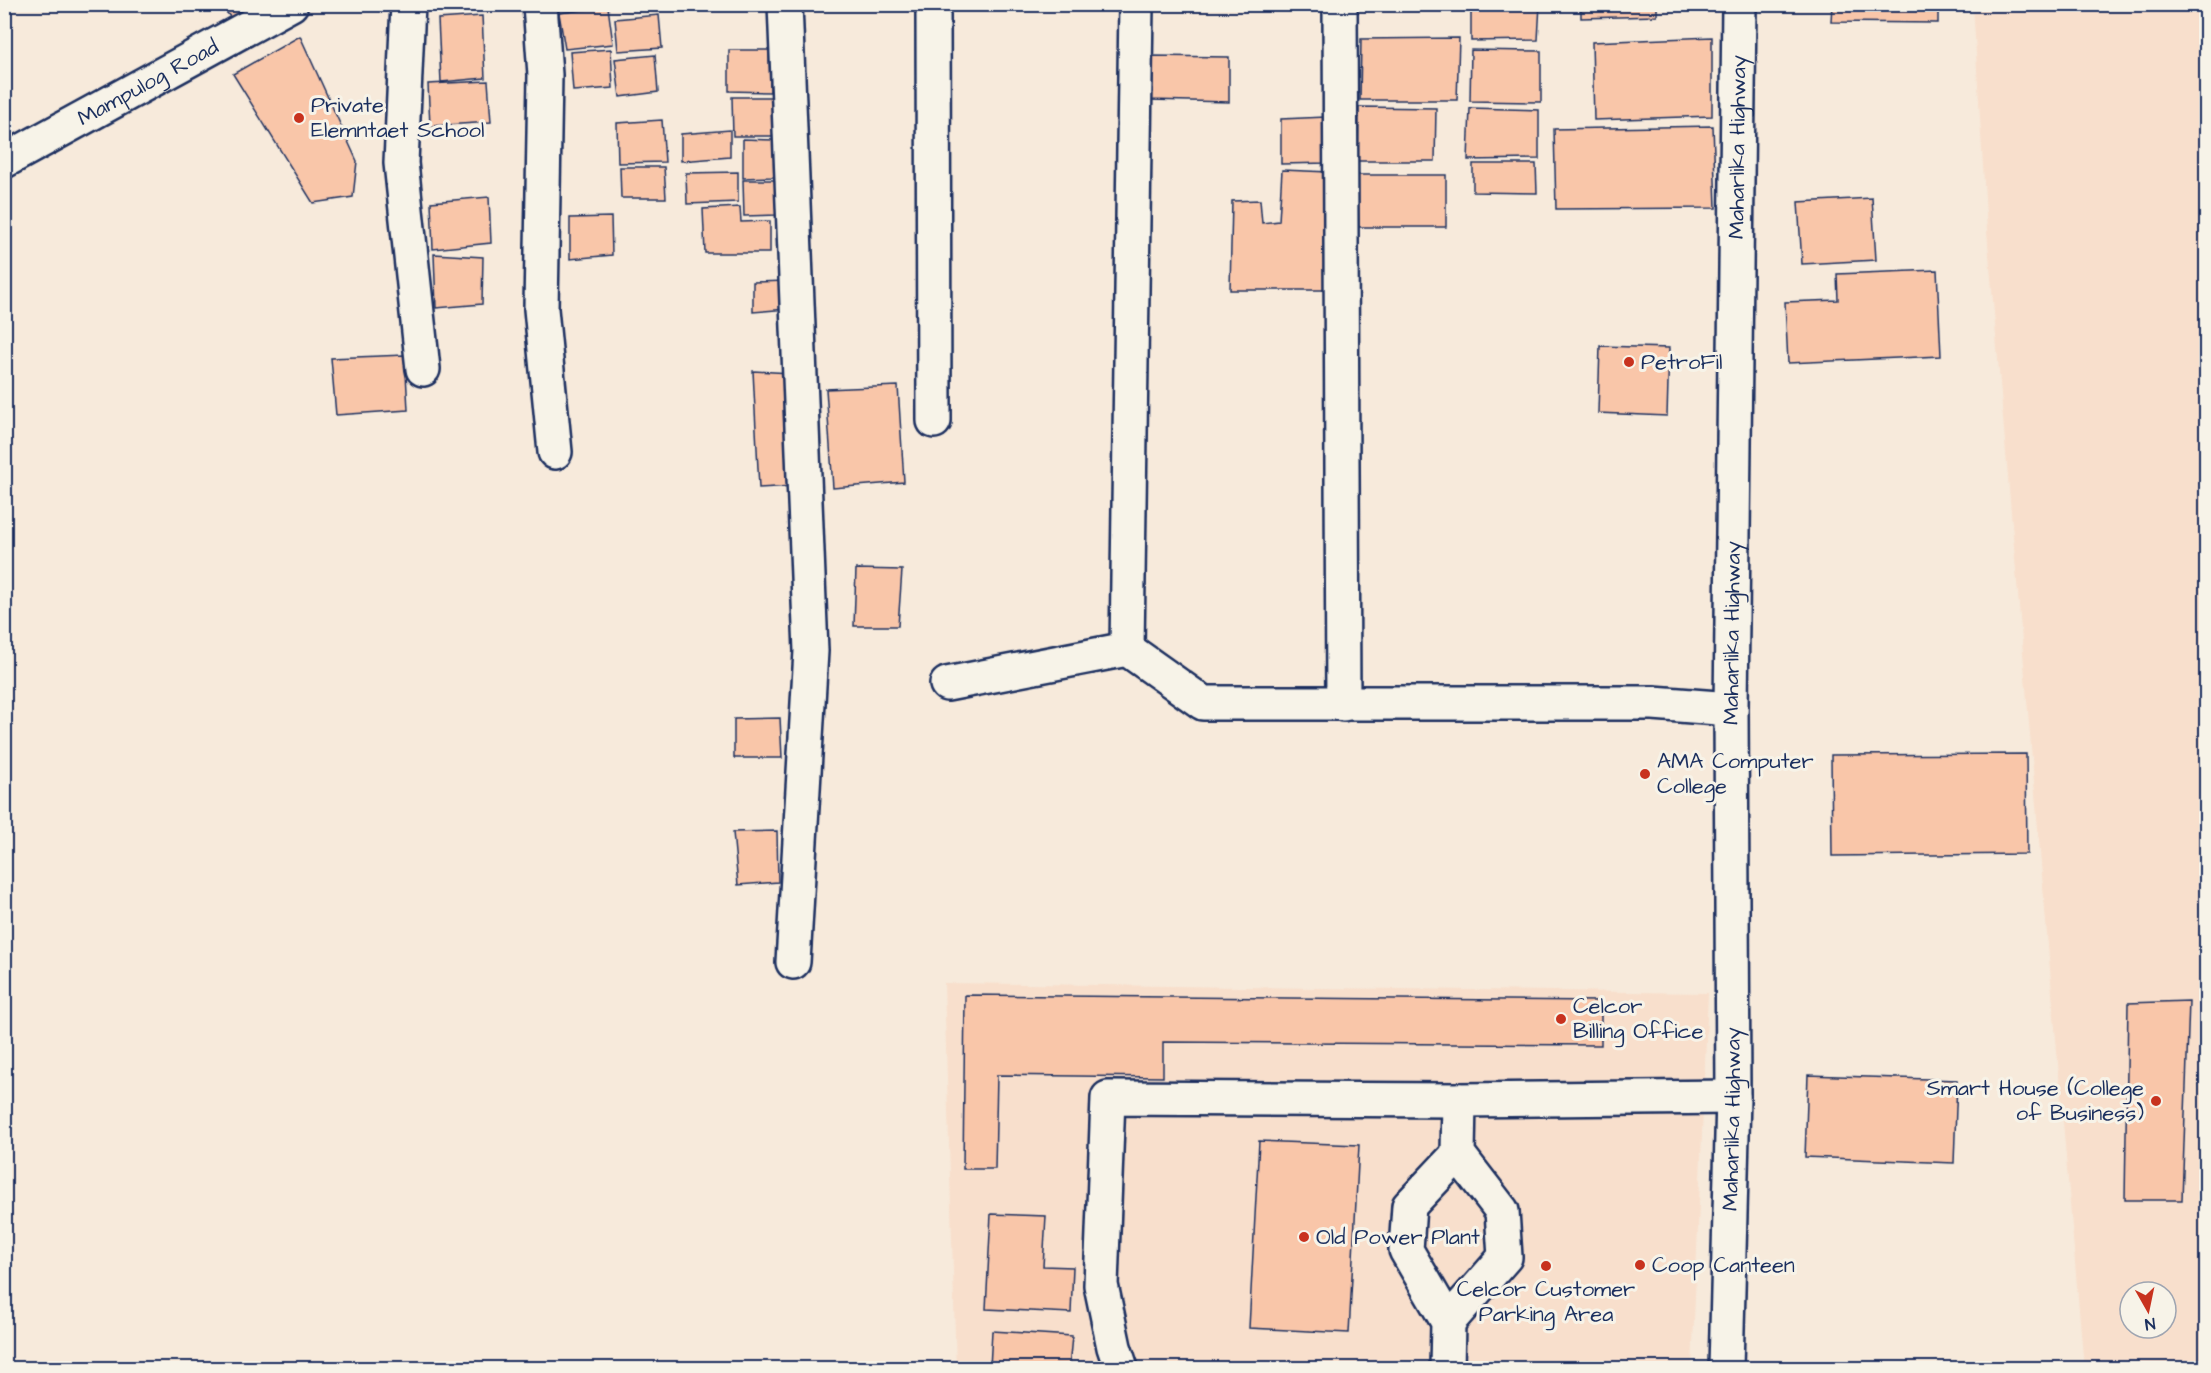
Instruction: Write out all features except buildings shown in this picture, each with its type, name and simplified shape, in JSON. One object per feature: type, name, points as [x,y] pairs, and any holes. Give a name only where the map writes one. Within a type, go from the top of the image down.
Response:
[{"type":"main road","name":"Mampulog Road","points":[[4,161],[291,4]]},
{"type":"main road","points":[[408,4],[401,163],[423,369]]},
{"type":"main road","points":[[540,4],[545,75],[542,309],[555,452]]},
{"type":"main road","points":[[786,4],[811,651],[793,962]]},
{"type":"main road","points":[[933,4],[934,422]]},
{"type":"main road","points":[[1127,649],[1136,4]]},
{"type":"main road","points":[[1340,4],[1342,704]]},
{"type":"main road","name":"Maharlika Highway","points":[[1726,1368],[1733,1097],[1731,709],[1739,4]]},
{"type":"main road","points":[[947,684],[1127,649],[1203,703],[1653,703],[1731,709]]},
{"type":"main road","points":[[1121,1368],[1114,1347],[1101,1285],[1108,1098],[1459,1100],[1733,1097]]},
{"type":"main road","points":[[1448,1322],[1505,1257],[1502,1211],[1458,1154],[1459,1100]]},
{"type":"main road","points":[[1447,1368],[1448,1322],[1406,1250],[1409,1206],[1458,1154]]},
{"type":"shaded area","points":[[1973,5],[2206,5],[2206,1368],[2084,1368],[1987,231]]},
{"type":"shaded area","points":[[944,983],[1708,993],[1692,1368],[956,1368]]},
{"type":"place","name":"Private Elemntaet School","points":[[299,118]]},
{"type":"place","name":"PetroFil","points":[[1629,362]]},
{"type":"place","name":"AMA Computer College","points":[[1645,774]]},
{"type":"place","name":"Celcor Billing Office","points":[[1561,1019]]},
{"type":"place","name":"Smart House (College of Business)","points":[[2156,1101]]},
{"type":"place","name":"Old Power Plant","points":[[1304,1237]]},
{"type":"place","name":"Coop Canteen","points":[[1640,1265]]},
{"type":"place","name":"Celcor Customer Parking Area","points":[[1546,1266]]}]
